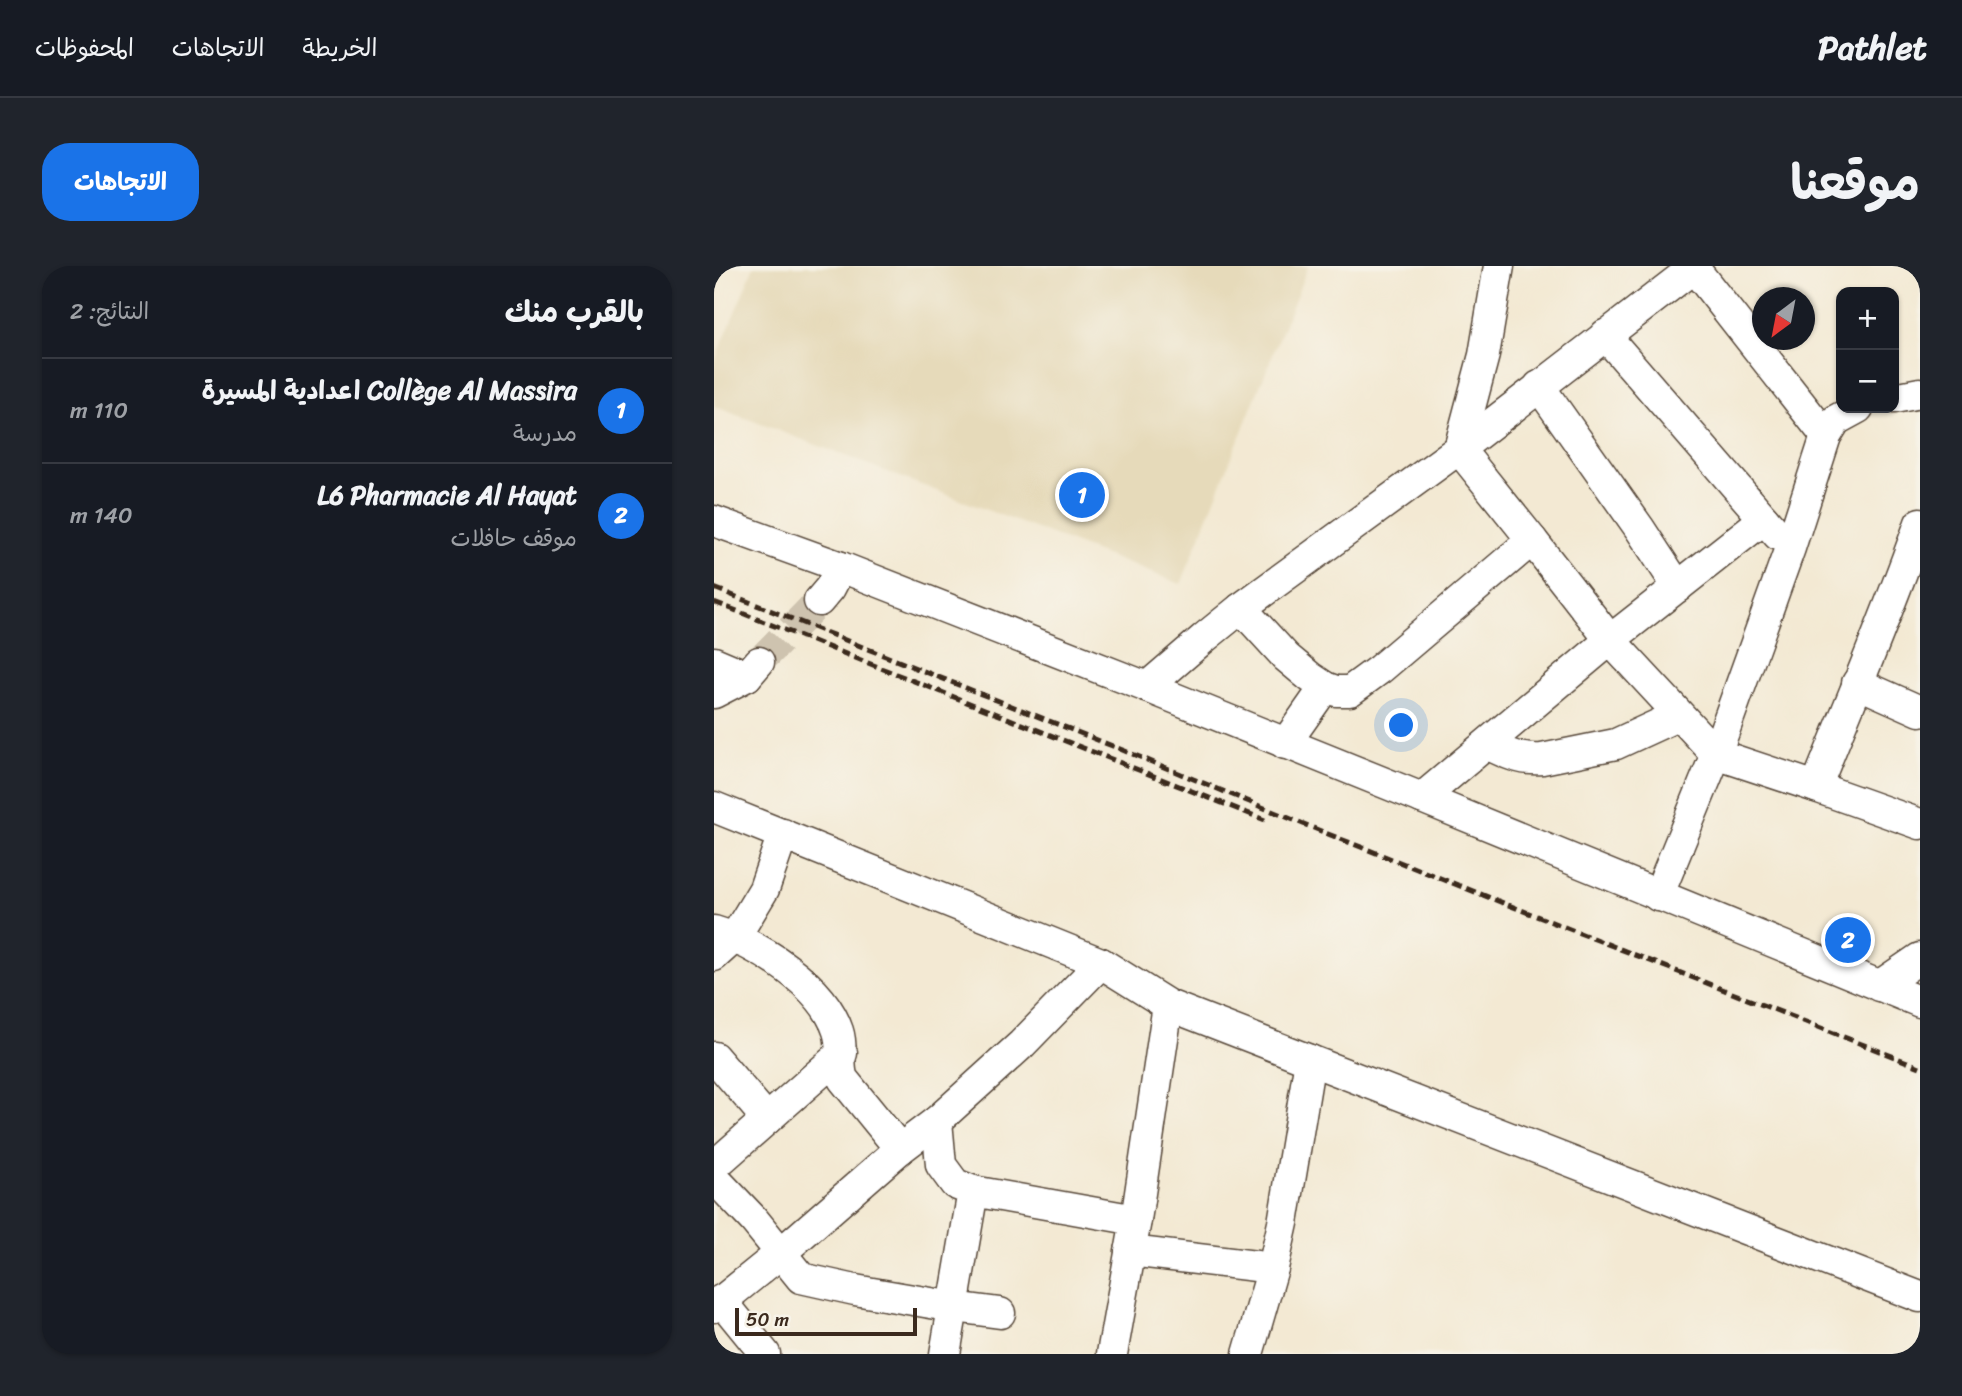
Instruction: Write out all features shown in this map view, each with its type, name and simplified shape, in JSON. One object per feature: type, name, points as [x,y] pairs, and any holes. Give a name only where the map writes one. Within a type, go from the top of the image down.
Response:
[{"type":"street","points":[[1459,449],[1484,355],[1499,266]]},
{"type":"street","points":[[1147,687],[1241,608],[1459,449],[1695,267],[1826,436]]},
{"type":"street","points":[[1605,335],[1790,548]]},
{"type":"street","points":[[1538,386],[1678,587]]},
{"type":"street","points":[[1899,397],[1920,393]]},
{"type":"street","points":[[1658,896],[1716,754],[1790,548],[1826,436],[1836,420],[1849,413]]},
{"type":"street","points":[[1459,449],[1611,640],[1716,754],[1920,824]]},
{"type":"street","points":[[1422,798],[1611,640],[1764,519]]},
{"type":"street","points":[[714,522],[841,567],[1147,687],[1920,1002]]},
{"type":"street","points":[[1816,787],[1857,683],[1909,589],[1920,523]]},
{"type":"street","points":[[1241,608],[1286,657],[1310,677],[1325,687],[1340,692],[1350,691],[1380,669],[1532,540]]},
{"type":"street","points":[[818,601],[830,588],[841,567]]},
{"type":"street","points":[[714,662],[753,669],[714,693]]},
{"type":"street","points":[[1857,683],[1920,711]]},
{"type":"street","points":[[1286,744],[1325,687]]},
{"type":"street","points":[[1487,744],[1513,757],[1542,759],[1616,744],[1679,715]]},
{"type":"street","points":[[714,807],[1101,963],[1168,1005],[1920,1297]]},
{"type":"street","points":[[783,834],[764,889],[721,942],[786,968],[820,998],[831,1014],[841,1040],[839,1071],[843,1079],[900,1149]]},
{"type":"street","points":[[1879,986],[1920,958]]},
{"type":"street","points":[[765,1354],[718,1303],[782,1252],[900,1149],[937,1121],[1022,1044],[1101,963]]},
{"type":"street","points":[[1112,1354],[1136,1220],[1168,1005]]},
{"type":"street","points":[[714,1166],[842,1053]]},
{"type":"street","points":[[714,1057],[767,1119]]},
{"type":"street","points":[[1248,1354],[1273,1268],[1289,1194],[1310,1060]]},
{"type":"street","points":[[937,1121],[941,1165],[955,1184],[972,1191],[1136,1220]]},
{"type":"street","points":[[714,1178],[782,1252],[801,1279],[1000,1313]]},
{"type":"street","points":[[945,1354],[972,1191]]},
{"type":"street","points":[[1130,1251],[1273,1268]]},
{"type":"shaded area","points":[[754,266],[1308,266],[1181,584],[714,406],[714,363]]},
{"type":"tunnel","points":[[759,662],[819,601]]},
{"type":"railway","points":[[714,588],[1920,1067]]},
{"type":"railway","points":[[714,602],[1265,820]]},
{"type":"place","name":"Collège Al Massira اعدادية المسيرة","points":[[1082,495]]},
{"type":"place","name":"L6 Pharmacie Al Hayat","points":[[1848,940]]}]
